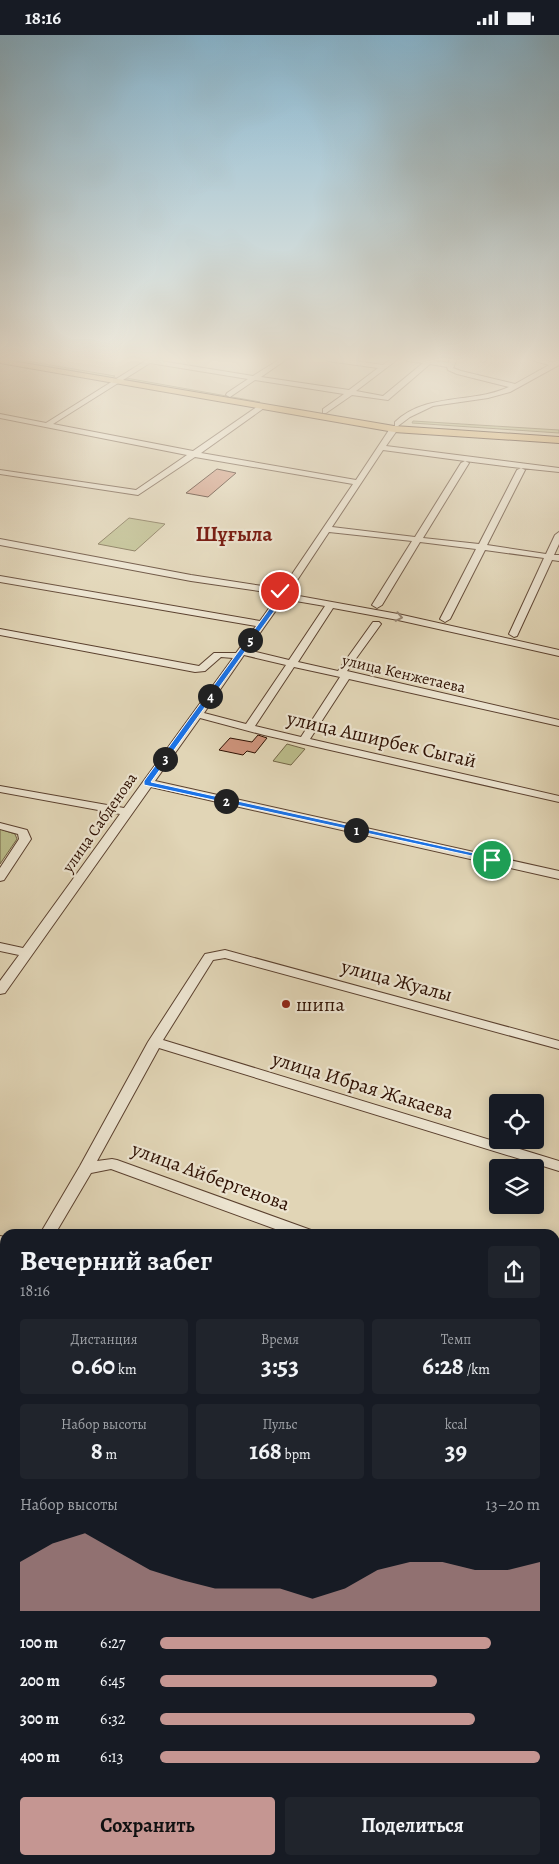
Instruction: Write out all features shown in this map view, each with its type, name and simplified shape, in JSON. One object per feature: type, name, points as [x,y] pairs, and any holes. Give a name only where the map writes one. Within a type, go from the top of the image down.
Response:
[{"type":"street","points":[[145,444],[359,483]]},
{"type":"street","points":[[0,472],[138,493],[208,444]]},
{"type":"street","name":"улица Сабденова","points":[[0,990],[241,654],[384,444]]},
{"type":"street","points":[[382,447],[559,470]]},
{"type":"street","points":[[377,605],[465,463]]},
{"type":"street","points":[[445,619],[521,469]]},
{"type":"street","points":[[326,529],[555,557]]},
{"type":"street","points":[[514,634],[555,557],[559,535]]},
{"type":"street","points":[[0,542],[283,594],[559,653]]},
{"type":"street","points":[[0,579],[262,623]]},
{"type":"street","points":[[249,728],[330,604]]},
{"type":"street","points":[[304,741],[344,673],[376,624]]},
{"type":"street","name":"улица Кенжетаева","points":[[0,632],[195,669],[202,669],[214,655],[223,654],[241,654],[291,662],[344,673],[485,708],[559,723]]},
{"type":"street","name":"улица Аширбек Сыгай","points":[[197,714],[304,741],[559,799]]},
{"type":"street","points":[[147,783],[559,875]]},
{"type":"street","points":[[0,789],[126,812]]},
{"type":"street","points":[[0,826],[23,832],[24,839],[0,877]]},
{"type":"street","points":[[1,947],[27,953]]},
{"type":"street","name":"улица Жуалы","points":[[155,1042],[209,957],[225,954],[559,1045]]},
{"type":"street","points":[[49,1229],[86,1169],[155,1042]]},
{"type":"street","name":"улица Ибрая Жакаева","points":[[155,1042],[559,1166]]},
{"type":"street","name":"улица Айбергенова","points":[[86,1169],[112,1164],[125,1167],[292,1229]]},
{"type":"green space","points":[[129,518],[165,524],[135,551],[98,544]]},
{"type":"green space","points":[[287,744],[305,749],[291,765],[273,761]]},
{"type":"green space","points":[[0,829],[15,834],[17,839],[0,864]]},
{"type":"building","points":[[217,469],[236,473],[208,497],[186,493]]},
{"type":"building","points":[[258,735],[267,738],[255,753],[247,751],[243,755],[219,750],[230,738],[252,742]]},
{"type":"place","name":"шипа","points":[[286,1004]]},
{"type":"district","name":"Шұғыла","points":[[234,534]]},
{"type":"route","points":[[280,591],[285,592],[147,783],[492,860]]}]
